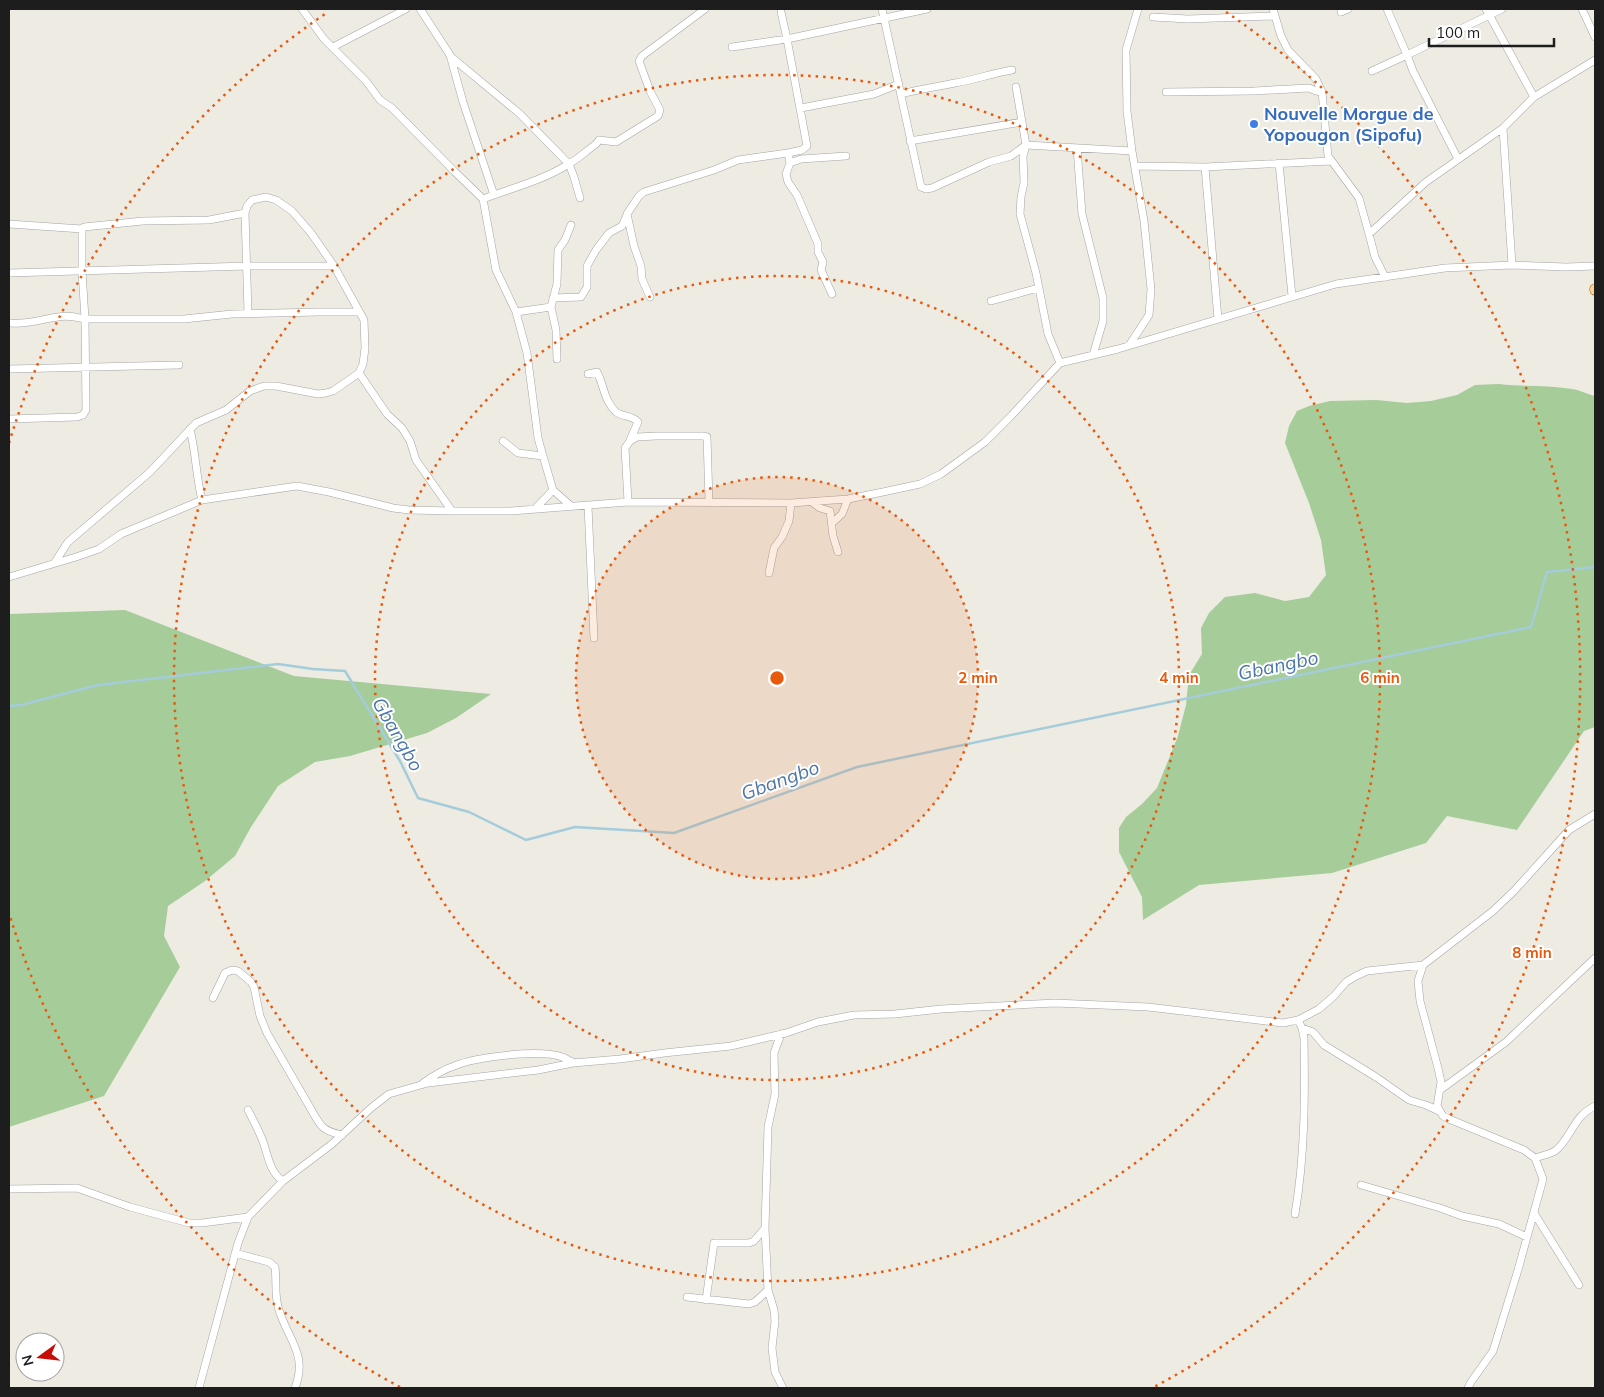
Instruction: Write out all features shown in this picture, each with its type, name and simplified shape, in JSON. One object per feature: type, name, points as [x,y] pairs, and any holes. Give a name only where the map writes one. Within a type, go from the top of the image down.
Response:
[{"type":"street","points":[[302,9],[324,39],[366,81],[380,100],[392,108],[483,198],[496,270],[516,312],[527,353],[538,438],[543,456],[553,490],[571,506]]},
{"type":"street","points":[[333,47],[406,9]]},
{"type":"street","points":[[420,9],[450,55],[520,114],[569,164],[580,198]]},
{"type":"street","points":[[483,198],[528,185],[569,164],[599,140],[616,142],[658,116],[660,110],[650,91],[639,61],[642,56],[705,9]]},
{"type":"street","points":[[882,9],[921,187],[926,189],[932,188],[988,162],[1011,156],[1026,145],[1132,151]]},
{"type":"street","points":[[732,47],[787,40],[926,9]]},
{"type":"street","points":[[1130,344],[1149,315],[1151,289],[1144,221],[1127,112],[1126,50],[1138,9]]},
{"type":"street","points":[[1272,9],[1288,50],[1316,79],[1322,92],[1326,146],[1331,161],[1359,198],[1375,257],[1385,276]]},
{"type":"street","points":[[1386,9],[1413,71],[1458,159]]},
{"type":"street","points":[[1372,72],[1488,12],[1502,9]]},
{"type":"street","points":[[1582,9],[1595,38]]},
{"type":"street","points":[[553,298],[581,297],[587,287],[587,266],[596,250],[609,233],[622,226],[627,214],[644,192],[714,170],[738,160],[788,153],[802,150],[808,146],[781,12]]},
{"type":"street","points":[[1488,12],[1534,97]]},
{"type":"street","points":[[1153,17],[1188,19],[1275,16]]},
{"type":"street","points":[[450,55],[463,102],[494,195]]},
{"type":"street","points":[[1369,234],[1426,182],[1503,128],[1534,97],[1595,60]]},
{"type":"street","points":[[901,94],[1012,70]]},
{"type":"street","points":[[801,108],[874,94],[899,84]]},
{"type":"street","points":[[1016,87],[1026,145],[1023,156],[1024,183],[1020,214],[1048,334],[1060,363]]},
{"type":"street","points":[[1166,92],[1309,88],[1316,92],[1322,92]]},
{"type":"street","points":[[910,141],[1022,122]]},
{"type":"street","points":[[1503,128],[1512,265]]},
{"type":"street","points":[[1077,148],[1082,214],[1103,298],[1103,321],[1093,355]]},
{"type":"street","points":[[788,153],[790,163],[786,174],[788,182],[797,196],[818,244],[818,252],[823,262],[821,270],[832,294]]},
{"type":"street","points":[[790,163],[801,159],[846,156]]},
{"type":"street","points":[[1135,166],[1205,167],[1331,161]]},
{"type":"street","points":[[1279,162],[1292,296]]},
{"type":"street","points":[[1205,167],[1218,319]]},
{"type":"street","points":[[55,562],[68,542],[150,472],[190,429],[202,419],[226,410],[250,391],[264,386],[276,386],[326,394],[359,373],[363,364],[366,333],[364,320],[334,266],[311,234],[292,211],[276,200],[266,197],[252,200],[247,206],[245,213],[248,314]]},
{"type":"street","points":[[9,224],[82,229],[87,226],[142,221],[209,220],[245,213]]},
{"type":"street","points":[[627,214],[634,246],[641,266],[642,279],[650,297]]},
{"type":"street","points":[[557,359],[556,330],[551,307],[557,284],[558,250],[565,240],[571,225]]},
{"type":"street","points":[[9,419],[77,417],[83,415],[86,410],[86,319],[82,271],[82,229]]},
{"type":"street","points":[[9,577],[99,549],[121,534],[202,500],[298,486],[409,510],[511,512],[628,502],[791,503],[848,499],[920,484],[941,474],[985,442],[1060,363],[1118,349],[1336,284],[1445,268],[1512,265],[1595,266]]},
{"type":"street","points":[[9,273],[248,266],[334,266]]},
{"type":"street","points":[[992,301],[1038,288]]},
{"type":"street","points":[[516,312],[551,307]]},
{"type":"street","points":[[11,323],[28,323],[69,316],[86,319],[184,319],[232,314],[359,312]]},
{"type":"street","points":[[9,370],[179,365]]},
{"type":"street","points":[[588,374],[597,372],[608,404],[618,413],[635,418],[638,422],[625,448],[628,502]]},
{"type":"street","points":[[359,373],[387,414],[402,428],[410,441],[416,460],[424,474],[452,511]]},
{"type":"street","points":[[190,429],[202,500]]},
{"type":"street","points":[[630,441],[637,437],[646,436],[708,438],[709,501]]},
{"type":"street","points":[[503,441],[518,453],[543,456]]},
{"type":"street","points":[[535,509],[553,490]]},
{"type":"street","points":[[832,522],[842,514],[848,499]]},
{"type":"street","points":[[812,502],[820,508],[830,511],[833,536],[838,552]]},
{"type":"street","points":[[769,573],[774,548],[782,537],[789,520],[791,503]]},
{"type":"street","points":[[588,506],[594,638]]},
{"type":"street","points":[[199,1388],[235,1253],[248,1217],[283,1181],[342,1135],[371,1108],[390,1094],[421,1084],[538,1070],[573,1062],[620,1059],[664,1052],[731,1046],[764,1039],[837,1017],[1035,1004],[1148,1007],[1283,1023],[1298,1020],[1319,1009],[1346,982],[1367,971],[1423,965],[1493,911],[1514,891],[1569,830],[1595,814]]},
{"type":"street","points":[[1440,1090],[1506,1042],[1595,958]]},
{"type":"street","points":[[1423,965],[1418,982],[1420,1001],[1438,1068],[1440,1090],[1437,1099],[1439,1111]]},
{"type":"street","points":[[213,998],[225,973],[232,970],[238,972],[251,982],[254,986],[260,1016],[267,1033],[319,1123],[328,1132],[342,1135]]},
{"type":"street","points":[[1294,1214],[1300,1182],[1304,1140],[1305,1071],[1302,1028],[1298,1020]]},
{"type":"street","points":[[1302,1028],[1313,1032],[1324,1045],[1409,1100],[1426,1105],[1439,1111],[1449,1119],[1524,1150],[1536,1158],[1543,1179],[1527,1237],[1493,1351],[1468,1388]]},
{"type":"street","points":[[781,1034],[776,1043],[774,1053],[775,1094],[768,1127],[765,1228],[768,1290],[775,1321],[772,1348],[775,1372],[783,1388]]},
{"type":"street","points":[[764,1039],[776,1043]]},
{"type":"street","points":[[421,1084],[434,1075],[456,1065],[489,1058],[538,1054],[561,1056],[573,1062]]},
{"type":"street","points":[[1536,1158],[1554,1152],[1564,1141],[1578,1118],[1595,1106]]},
{"type":"street","points":[[248,1110],[263,1142],[272,1168],[275,1174],[283,1181]]},
{"type":"street","points":[[1361,1185],[1462,1216],[1499,1224],[1527,1237]]},
{"type":"street","points":[[9,1189],[77,1188],[130,1207],[189,1223],[248,1217]]},
{"type":"street","points":[[1534,1213],[1580,1285]]},
{"type":"street","points":[[706,1300],[714,1243],[749,1243],[754,1241],[765,1228]]},
{"type":"street","points":[[235,1253],[269,1262],[275,1268],[278,1309],[298,1354],[299,1369],[295,1388]]},
{"type":"street","points":[[687,1297],[752,1303],[768,1290]]},
{"type":"green space","points":[[1499,384],[1563,388],[1578,390],[1595,396],[1595,727],[1584,731],[1517,830],[1447,816],[1426,843],[1332,873],[1199,885],[1143,920],[1142,897],[1119,852],[1119,828],[1126,817],[1157,788],[1178,736],[1186,705],[1189,675],[1202,654],[1201,628],[1209,613],[1225,597],[1255,593],[1285,601],[1309,597],[1326,575],[1321,540],[1309,503],[1285,443],[1289,426],[1297,411],[1330,401],[1376,400],[1407,403],[1431,401],[1457,395],[1475,385]]},
{"type":"green space","points":[[125,610],[294,676],[491,694],[456,718],[427,733],[350,756],[315,762],[278,786],[251,827],[235,856],[205,881],[168,906],[164,936],[180,967],[104,1096],[9,1127],[9,614]]},
{"type":"waterway","name":"Gbangbo","points":[[9,706],[21,705],[98,685],[278,664],[345,671],[400,761],[418,798],[469,812],[526,840],[575,827],[674,833],[857,767],[1531,627],[1547,572],[1595,567]]},
{"type":"place","name":"Nouvelle Morgue de Yopougon (Sipofu)","points":[[1254,124]]}]
